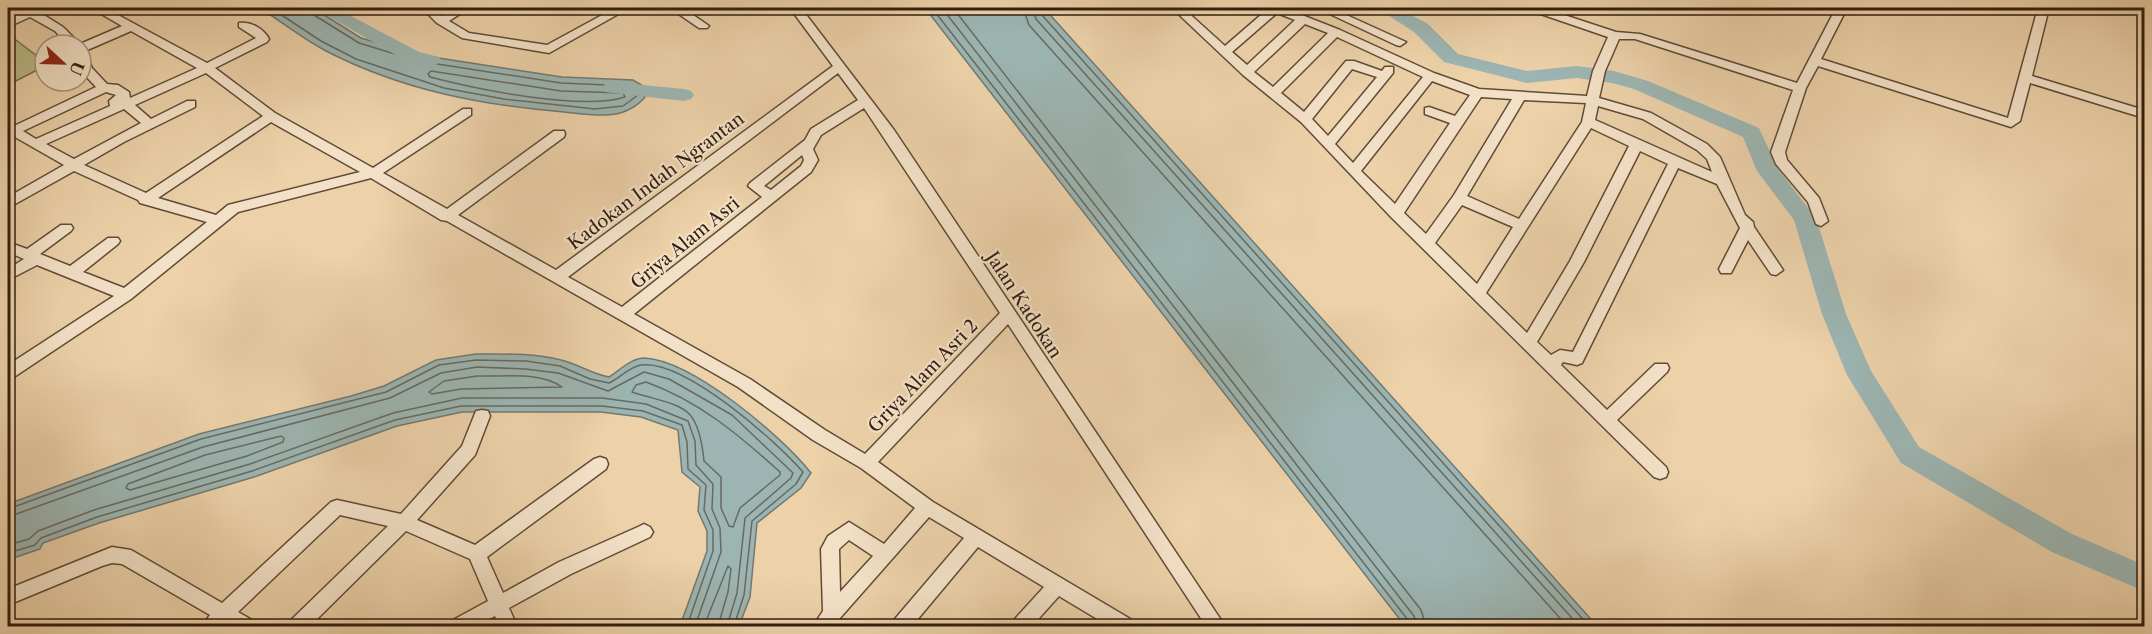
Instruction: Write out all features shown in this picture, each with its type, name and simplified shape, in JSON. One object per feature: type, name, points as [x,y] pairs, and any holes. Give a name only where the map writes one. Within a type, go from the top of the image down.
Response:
[{"type":"street","points":[[97,8],[207,68],[271,116],[374,172],[446,217],[744,383],[819,435],[867,463],[927,507],[1125,627]]},
{"type":"street","points":[[428,8],[441,21],[459,33],[474,38],[549,49],[623,8]]},
{"type":"street","points":[[441,21],[464,8]]},
{"type":"street","points":[[676,8],[703,26]]},
{"type":"street","name":"Jalan Kadokan","points":[[796,8],[866,101],[1216,627]]},
{"type":"street","points":[[1177,8],[1247,72],[1305,119],[1396,214],[1479,292],[1528,345],[1660,472]]},
{"type":"street","points":[[1225,52],[1275,8],[1336,32],[1430,76],[1477,93],[1519,98],[1593,100],[1647,116],[1681,134],[1713,157],[1735,209],[1748,225],[1776,270]]},
{"type":"street","points":[[1323,8],[1400,42]]},
{"type":"street","points":[[1533,8],[1615,35],[1636,36],[1800,88]]},
{"type":"street","points":[[1821,221],[1809,193],[1778,157],[1800,88],[1842,8]]},
{"type":"street","points":[[1814,62],[2008,123],[2014,120],[2044,8]]},
{"type":"street","points":[[8,24],[35,10],[62,33]]},
{"type":"street","points":[[1247,72],[1303,19]]},
{"type":"street","points":[[35,144],[207,68],[263,39],[260,33],[243,25]]},
{"type":"street","points":[[93,43],[133,26]]},
{"type":"street","points":[[1273,94],[1336,32]]},
{"type":"street","points":[[1479,292],[1588,122],[1598,77],[1615,35]]},
{"type":"street","points":[[1329,143],[1383,75],[1398,61]]},
{"type":"street","points":[[1305,119],[1350,63],[1383,75]]},
{"type":"street","name":"Kadokan Indah Ngrantan","points":[[556,278],[840,66]]},
{"type":"street","points":[[93,76],[104,88]]},
{"type":"street","points":[[1353,171],[1430,76]]},
{"type":"street","points":[[2026,78],[2145,114]]},
{"type":"street","points":[[11,133],[104,88],[114,88],[125,95],[114,103],[121,105],[149,124]]},
{"type":"street","points":[[1396,214],[1477,93]]},
{"type":"street","points":[[1427,244],[1459,198],[1519,98]]},
{"type":"street","name":"Griya Alam Asri","points":[[622,316],[810,164],[807,144],[816,132],[866,101]]},
{"type":"street","points":[[8,203],[149,124],[191,105]]},
{"type":"street","points":[[1429,111],[1459,122]]},
{"type":"street","points":[[8,373],[126,295],[201,237],[217,220],[233,208],[374,172],[467,112]]},
{"type":"street","points":[[145,200],[271,116]]},
{"type":"street","points":[[1588,122],[1636,146],[1722,181]]},
{"type":"street","points":[[11,133],[72,166],[145,200],[217,220]]},
{"type":"street","points":[[446,217],[559,134]]},
{"type":"street","points":[[1528,345],[1577,262],[1636,146]]},
{"type":"street","points":[[1550,366],[1557,356],[1576,359],[1675,162]]},
{"type":"street","points":[[1459,198],[1523,226]]},
{"type":"street","points":[[1726,269],[1748,225]]},
{"type":"street","points":[[8,276],[66,228]]},
{"type":"street","points":[[72,272],[113,241]]},
{"type":"street","points":[[8,247],[126,295]]},
{"type":"street","name":"Griya Alam Asri 2","points":[[867,463],[1007,315]]},
{"type":"street","points":[[1606,421],[1661,368]]},
{"type":"street","points":[[298,627],[404,522],[469,450],[482,416]]},
{"type":"street","points":[[477,554],[600,464]]},
{"type":"street","points":[[217,621],[337,507],[404,522],[477,554],[508,627]]},
{"type":"street","points":[[828,620],[927,507]]},
{"type":"street","points":[[828,620],[831,604],[830,553],[834,541],[849,530],[885,554]]},
{"type":"street","points":[[460,627],[565,568],[644,532]]},
{"type":"street","points":[[901,627],[976,536]]},
{"type":"street","points":[[8,597],[112,555],[125,556],[217,621],[244,627]]},
{"type":"street","points":[[1021,627],[1057,586]]},
{"type":"shaded area","points":[[8,34],[33,53],[33,72],[8,85]]},
{"type":"water","points":[[260,8],[313,8],[361,38],[419,55],[562,77],[633,80],[643,86],[645,97],[637,105],[618,114],[597,115],[502,105],[442,94],[355,65],[317,46]]},
{"type":"water","points":[[925,8],[1044,8],[1597,626],[1405,626]]},
{"type":"water","points":[[476,354],[540,356],[567,362],[609,377],[630,362],[640,359],[665,362],[711,386],[735,403],[798,458],[811,473],[801,488],[757,523],[750,597],[739,626],[680,626],[707,551],[707,531],[698,511],[700,487],[682,472],[678,430],[641,417],[601,412],[462,412],[397,426],[254,477],[99,523],[43,543],[40,549],[8,560],[8,504],[199,434],[351,396],[384,386],[436,360]]},
{"type":"waterway","points":[[323,8],[413,57],[432,61]]},
{"type":"waterway","points":[[1386,8],[1421,28],[1451,58],[1527,77],[1577,72],[1614,77],[1641,85],[1752,133],[1768,171],[1805,218],[1834,314],[1860,375],[1910,455],[2062,543],[2144,578]]},
{"type":"waterway","points":[[612,88],[684,95]]}]
